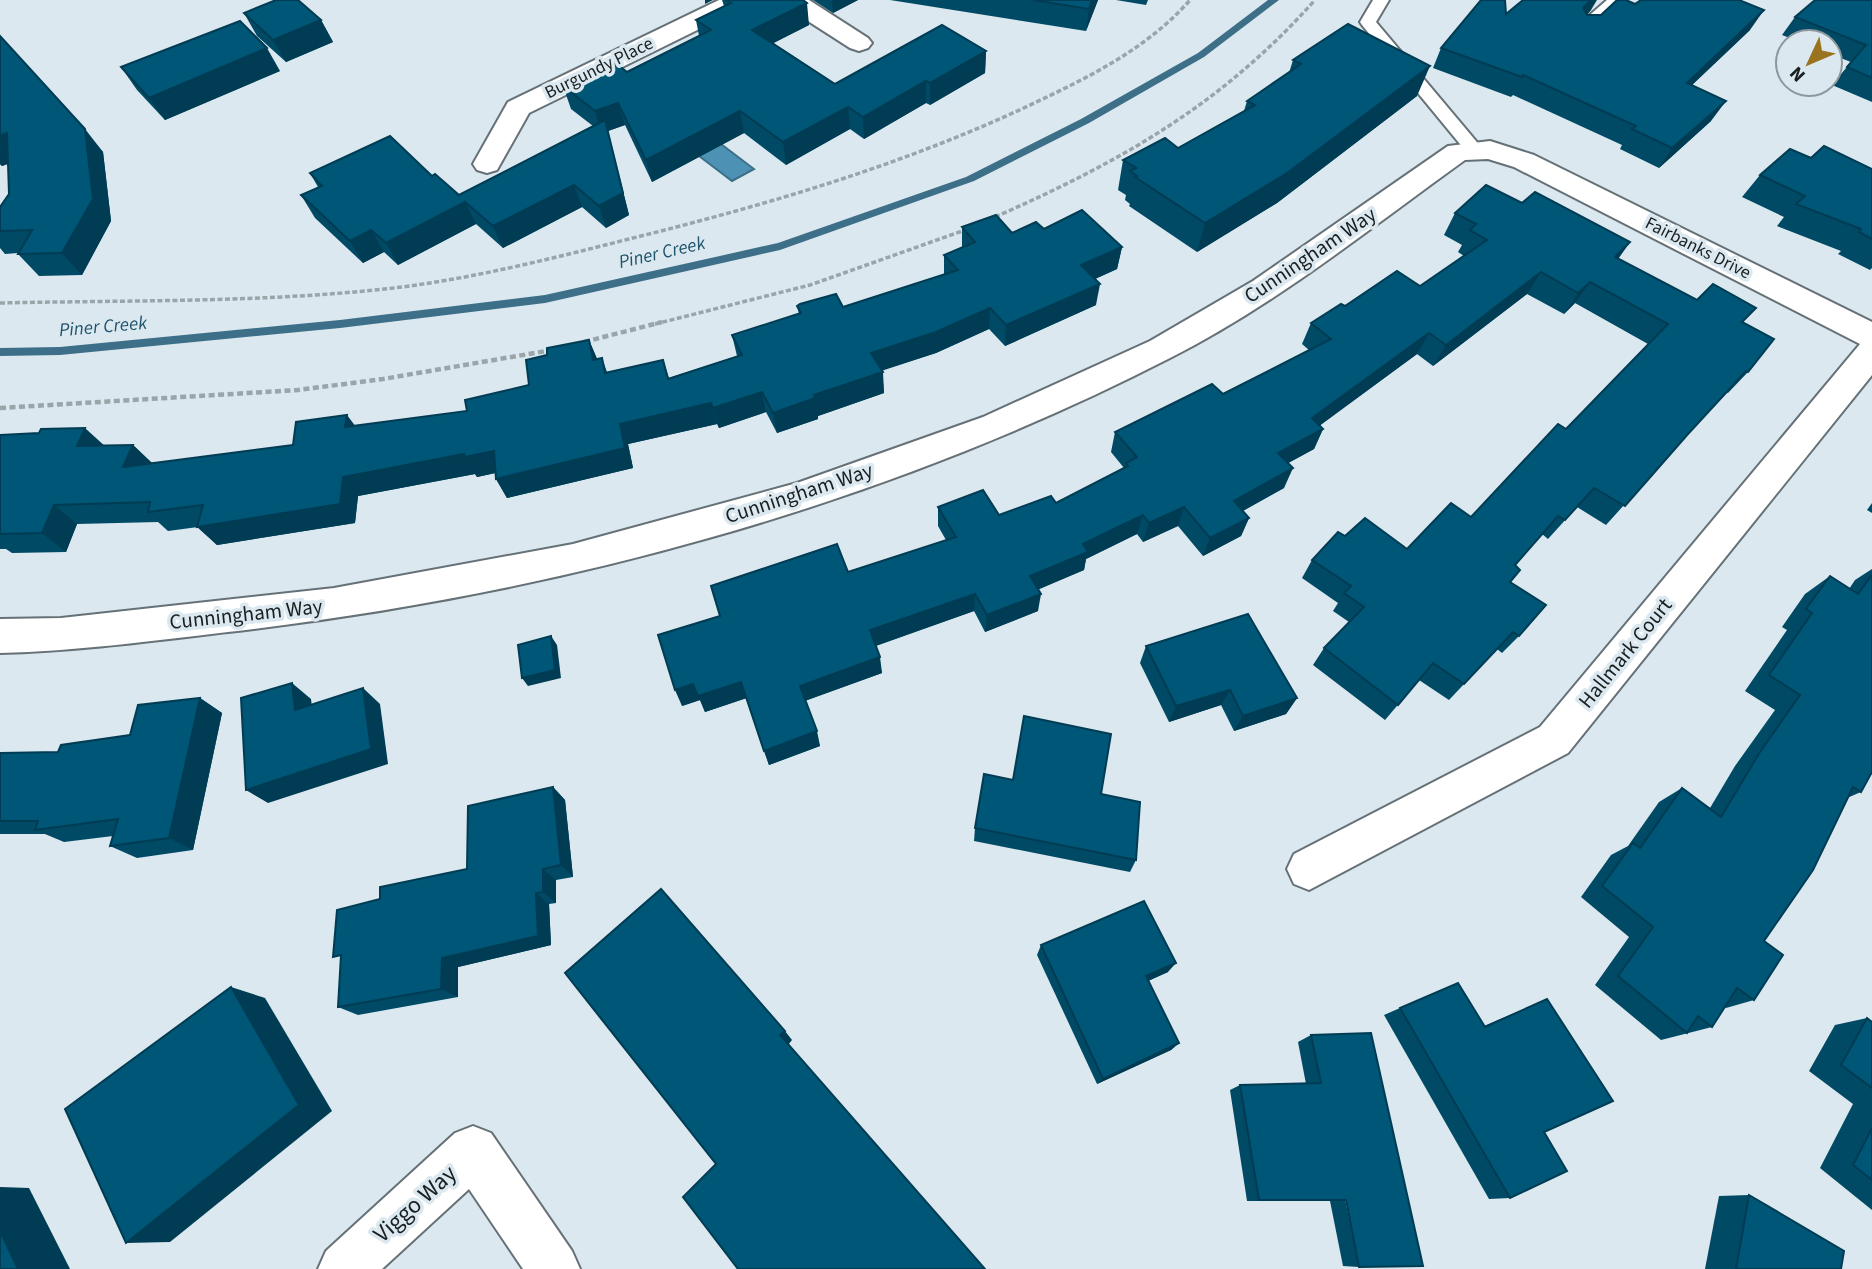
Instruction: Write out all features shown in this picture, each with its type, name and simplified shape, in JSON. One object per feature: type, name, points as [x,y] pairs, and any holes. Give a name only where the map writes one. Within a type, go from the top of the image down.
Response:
[{"type":"street","name":"Burgundy Place","points":[[487,164],[518,107],[739,0]]},
{"type":"street","points":[[792,0],[859,43]]},
{"type":"street","name":"Cunningham Way","points":[[0,636],[61,635],[334,604],[573,559],[801,496],[995,426],[1161,348],[1264,289],[1354,227],[1433,167],[1458,152],[1490,150],[1524,161]]},
{"type":"street","name":"Fairbanks Drive","points":[[1524,161],[1872,336]]},
{"type":"street","name":"Hallmark Court","points":[[1310,869],[1554,740],[1872,352]]},
{"type":"street","name":"Viggo Way","points":[[344,1269],[472,1152],[554,1269]]},
{"type":"lane","points":[[1381,0],[1368,22],[1475,151]]},
{"type":"lane","points":[[1582,30],[1616,0]]},
{"type":"path","points":[[0,303],[224,298],[373,289],[485,274],[711,219],[892,165],[1006,117],[1073,84],[1164,29],[1190,0]]},
{"type":"path","points":[[986,221],[1061,190],[1123,158],[1189,115],[1261,58],[1315,0]]},
{"type":"path","points":[[579,344],[810,285],[973,227]]},
{"type":"path","points":[[0,408],[298,390],[383,379],[552,350]]},
{"type":"water","points":[[717,141],[754,169],[732,181],[695,153]]},
{"type":"building","points":[[276,0],[298,0],[321,20],[273,40],[244,13]]},
{"type":"building","points":[[727,0],[803,0],[807,3],[752,30],[835,84],[942,25],[986,51],[863,117],[848,107],[783,142],[740,111],[646,160],[618,103],[595,111],[563,86],[613,61],[627,72],[711,30],[696,20],[731,3]]},
{"type":"building","points":[[1033,0],[1092,0],[1089,9]]},
{"type":"building","points":[[1481,0],[1505,0],[1506,14],[1523,0],[1591,0],[1583,8],[1587,15],[1601,15],[1617,0],[1635,4],[1641,0],[1739,0],[1764,10],[1687,83],[1726,101],[1672,148],[1632,129],[1636,126],[1523,75],[1522,77],[1441,48]]},
{"type":"building","points":[[1815,0],[1872,0],[1872,78],[1847,67],[1866,45],[1844,36],[1844,28],[1823,28],[1795,17]]},
{"type":"building","points":[[240,21],[267,48],[149,98],[121,67]]},
{"type":"building","points":[[1348,24],[1430,66],[1287,173],[1205,223],[1130,171],[1136,168],[1123,160],[1165,138],[1178,148],[1255,105],[1247,101],[1301,64],[1293,60]]},
{"type":"building","points":[[0,36],[85,129],[93,199],[62,253],[18,254],[32,230],[0,231],[0,207],[9,194],[7,133],[0,136]]},
{"type":"building","points":[[605,120],[623,193],[599,206],[574,185],[493,226],[465,202],[386,243],[371,230],[350,241],[301,195],[322,186],[310,173],[390,136],[432,176],[435,174],[459,195]]},
{"type":"building","points":[[1824,146],[1872,169],[1872,239],[1859,232],[1861,229],[1796,204],[1805,196],[1760,175],[1790,149],[1811,158]]},
{"type":"building","points":[[1486,185],[1522,203],[1535,192],[1630,242],[1615,257],[1697,300],[1713,284],[1756,308],[1742,322],[1774,339],[1748,372],[1746,371],[1688,434],[1625,506],[1594,488],[1565,520],[1558,516],[1515,565],[1520,570],[1510,582],[1546,605],[1519,636],[1513,632],[1464,684],[1433,663],[1398,705],[1324,648],[1364,607],[1344,593],[1351,586],[1312,560],[1338,532],[1345,536],[1365,518],[1407,549],[1451,503],[1471,517],[1558,424],[1566,429],[1668,324],[1590,282],[1578,293],[1541,272],[1446,345],[1429,333],[1312,418],[1323,429],[1278,453],[1293,468],[1234,501],[1249,518],[1210,538],[1184,507],[1149,523],[1143,515],[1083,544],[1088,552],[1030,576],[1041,594],[987,615],[975,594],[870,630],[880,657],[800,686],[817,731],[764,751],[741,682],[698,696],[693,684],[675,690],[658,635],[720,616],[711,586],[837,544],[848,572],[956,537],[938,507],[983,490],[999,515],[1051,496],[1056,503],[1128,466],[1126,463],[1137,457],[1115,432],[1212,384],[1223,394],[1331,339],[1311,323],[1341,304],[1345,306],[1397,271],[1420,286],[1487,240],[1470,230],[1476,224],[1455,213]]},
{"type":"building","points":[[1082,210],[1122,247],[1081,265],[1100,284],[1006,325],[990,308],[936,332],[871,353],[883,372],[814,395],[815,398],[773,413],[762,392],[713,408],[711,403],[620,424],[625,448],[496,479],[494,451],[465,457],[464,454],[343,477],[340,504],[197,527],[203,505],[148,512],[150,502],[54,505],[42,533],[0,534],[0,435],[39,433],[41,429],[85,428],[77,446],[133,445],[123,467],[293,445],[296,422],[347,415],[345,427],[467,411],[465,400],[529,385],[526,360],[547,355],[547,348],[589,340],[593,360],[602,358],[605,373],[663,360],[668,379],[742,355],[732,335],[801,313],[797,306],[800,304],[836,294],[843,307],[958,270],[944,255],[975,242],[962,227],[996,215],[1012,233],[1036,222],[1044,229]]},
{"type":"building","points":[[1872,575],[1872,772],[1861,792],[1853,787],[1813,870],[1764,941],[1783,955],[1754,1000],[1737,988],[1712,1027],[1698,1016],[1687,1033],[1618,976],[1653,927],[1602,886],[1633,843],[1640,848],[1682,788],[1721,817],[1760,752],[1800,695],[1769,675],[1812,613],[1806,609],[1830,576],[1858,594]]},
{"type":"building","points":[[1248,614],[1297,698],[1243,716],[1230,690],[1176,706],[1146,646]]},
{"type":"building","points":[[551,636],[555,670],[522,678],[518,645]]},
{"type":"building","points":[[292,683],[295,710],[363,688],[371,749],[246,790],[241,698]]},
{"type":"building","points":[[200,698],[169,838],[110,846],[118,819],[35,830],[38,821],[0,821],[0,753],[58,752],[61,745],[130,735],[138,705]]},
{"type":"building","points":[[1024,716],[1111,734],[1101,794],[1140,802],[1136,860],[975,828],[984,774],[1013,780]]},
{"type":"building","points":[[553,787],[561,865],[543,869],[543,892],[536,893],[538,936],[442,958],[441,989],[338,1007],[341,955],[333,957],[337,910],[380,899],[380,887],[467,869],[468,806]]},
{"type":"building","points":[[661,889],[785,1031],[780,1035],[985,1269],[738,1269],[683,1197],[716,1164],[565,973]]},
{"type":"building","points":[[1144,901],[1176,963],[1146,976],[1179,1043],[1103,1079],[1041,945]]},
{"type":"building","points":[[1458,983],[1485,1027],[1547,999],[1613,1101],[1544,1132],[1567,1171],[1510,1198],[1400,1008]]},
{"type":"building","points":[[231,987],[299,1105],[126,1243],[65,1109]]},
{"type":"building","points":[[1867,1018],[1872,1022],[1872,1088],[1841,1065]]},
{"type":"building","points":[[1371,1033],[1423,1266],[1359,1267],[1346,1200],[1259,1200],[1240,1085],[1321,1083],[1311,1035]]},
{"type":"building","points":[[1872,1128],[1872,1180],[1853,1165]]},
{"type":"building","points":[[1749,1195],[1844,1251],[1841,1269],[1736,1269]]},
{"type":"building","points":[[0,1231],[18,1269],[0,1269]]},
{"type":"waterway","name":"Piner Creek","points":[[0,352],[60,351],[340,324],[545,299],[780,246],[970,179],[1085,121],[1201,55],[1274,0]]}]
